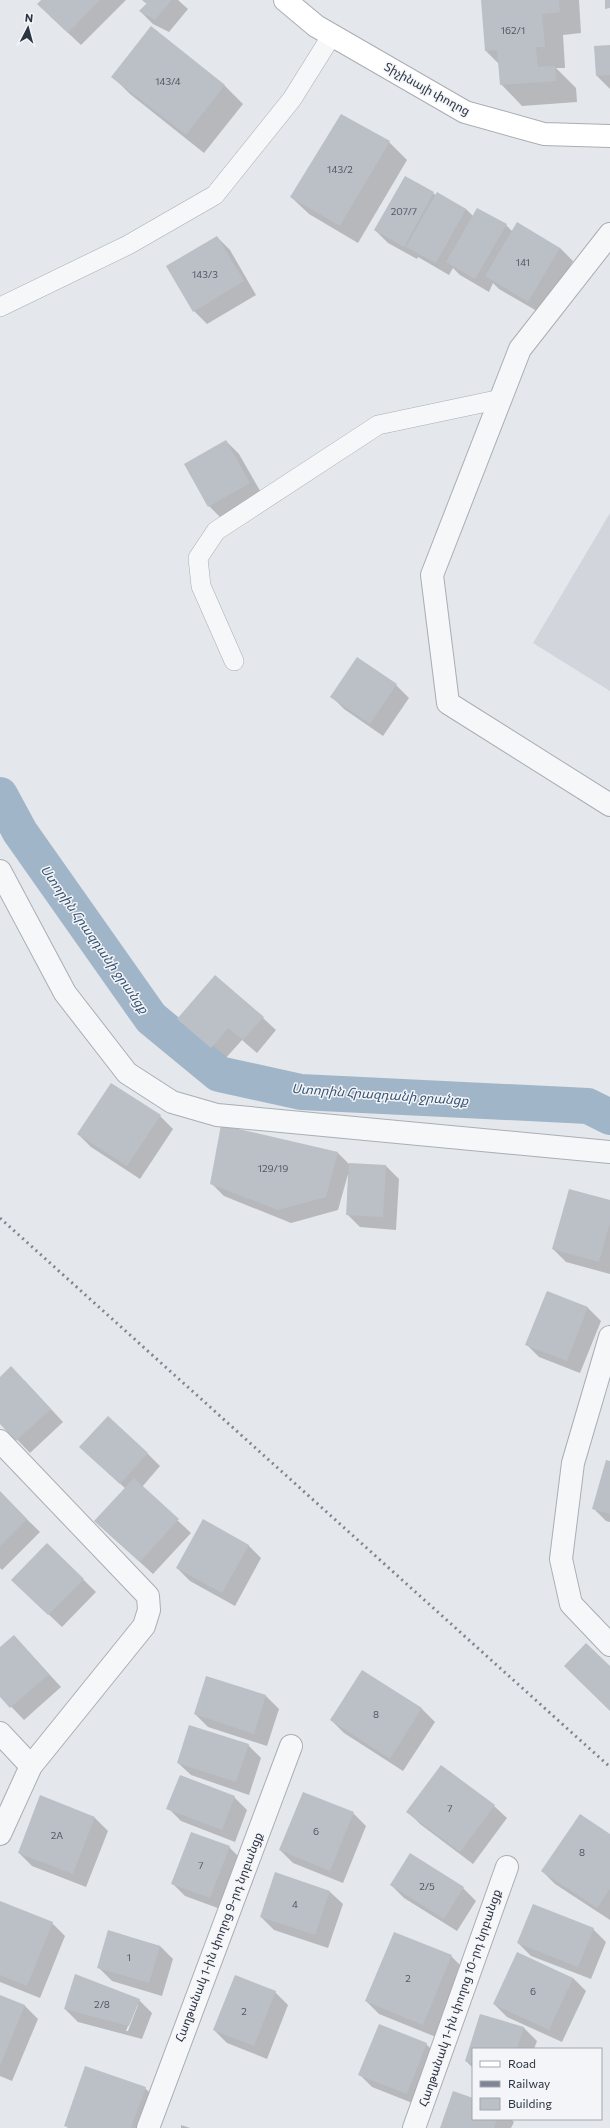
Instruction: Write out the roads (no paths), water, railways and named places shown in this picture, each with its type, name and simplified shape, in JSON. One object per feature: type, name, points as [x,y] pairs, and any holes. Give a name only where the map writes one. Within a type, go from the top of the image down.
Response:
[{"type":"street","name":"Տիչինայի փողոց","points":[[285,0],[316,26],[465,112],[544,134],[610,136]]},
{"type":"street","points":[[610,234],[520,349],[432,575],[448,703],[610,805]]},
{"type":"street","points":[[0,871],[65,993],[127,1073],[172,1102],[217,1115],[610,1152]]},
{"type":"street","points":[[610,1336],[573,1463],[560,1559],[571,1604],[610,1646]]},
{"type":"street","points":[[0,1441],[148,1596],[149,1610],[144,1626],[31,1766],[0,1834]]},
{"type":"street","points":[[0,1733],[31,1766]]},
{"type":"street","name":"Հաղթանակ 1-ին փողոց 9-րդ նրբանցք","points":[[148,2128],[291,1746]]},
{"type":"street","name":"Հաղթանակ 1-ին փողոց 10-րդ նրբանցք","points":[[414,2128],[507,1867]]},
{"type":"lane","points":[[0,307],[128,244],[215,195],[292,99],[332,35]]},
{"type":"lane","points":[[234,661],[201,586],[198,558],[216,530],[378,426],[501,399]]},
{"type":"waterway","name":"Ստորին Հրազդանի ջրանցք","points":[[0,795],[20,832],[151,1018],[219,1074],[301,1092],[588,1106],[610,1117]]},
{"type":"railway","points":[[0,1218],[610,1767]]}]
